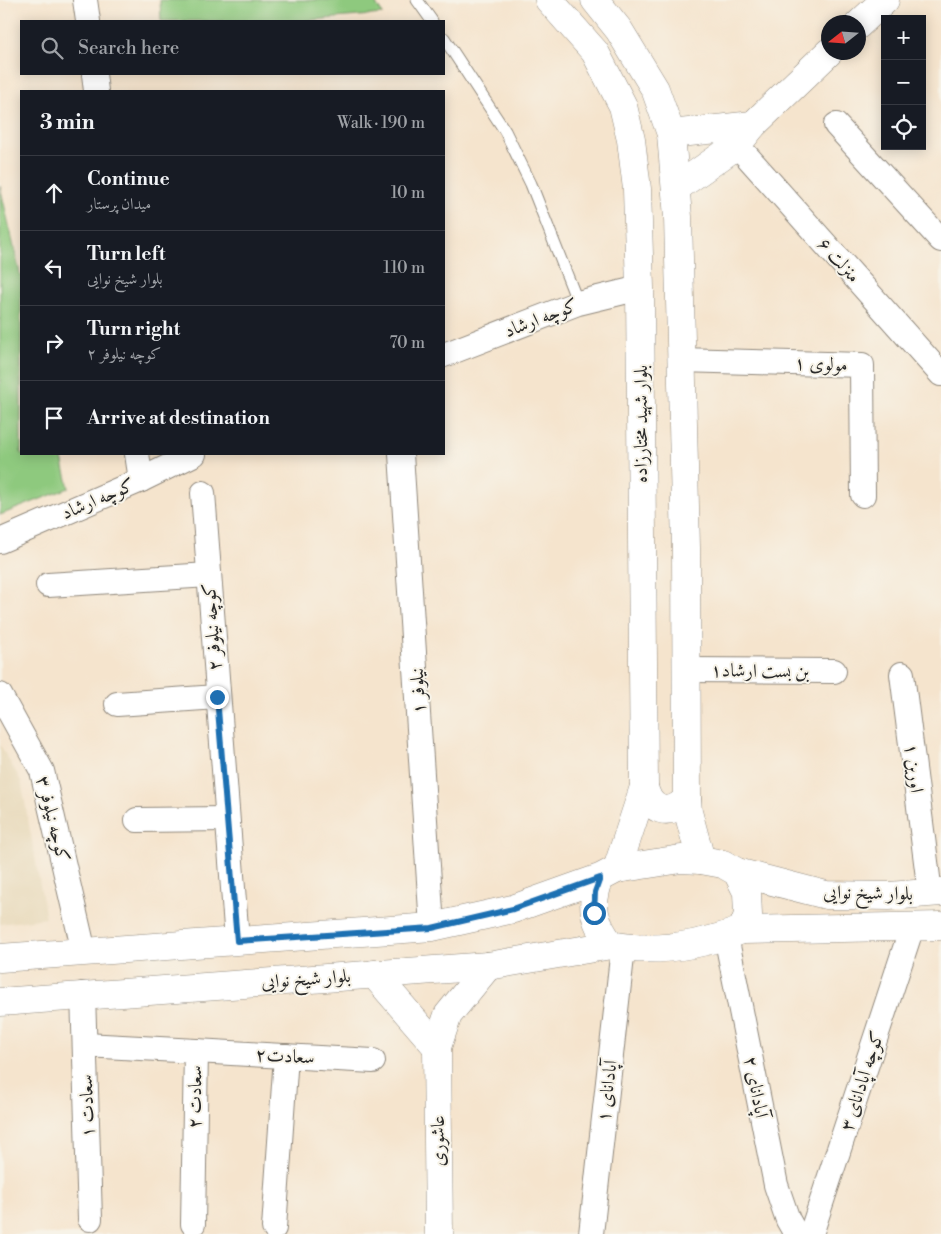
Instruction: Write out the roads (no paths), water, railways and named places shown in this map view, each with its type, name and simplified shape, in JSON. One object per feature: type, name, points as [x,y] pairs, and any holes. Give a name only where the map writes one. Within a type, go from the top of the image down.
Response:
[{"type":"street","points":[[85,0],[88,20]]},
{"type":"street","name":"بلوار شهید مختارزاده","points":[[549,0],[594,52],[623,106],[631,140],[637,189],[640,288],[644,787],[609,873],[595,892],[594,913],[599,930],[617,947]]},
{"type":"street","name":"بلوار شهید مختارزاده","points":[[595,0],[619,30],[655,89],[671,134],[676,188],[686,548],[687,798],[688,812],[701,860]]},
{"type":"street","points":[[866,18],[885,0]]},
{"type":"street","points":[[676,188],[745,135],[821,60]]},
{"type":"street","points":[[94,75],[96,90]]},
{"type":"street","points":[[836,126],[941,240]]},
{"type":"street","points":[[671,134],[745,135]]},
{"type":"street","name":"منزلت ۶","points":[[745,135],[941,374]]},
{"type":"street","name":"کوچه ارشاد","points":[[445,355],[578,303],[640,288]]},
{"type":"street","name":"مولوی ۱","points":[[680,360],[862,365],[863,495]]},
{"type":"street","points":[[138,455],[141,480]]},
{"type":"street","name":"کوچه ارشاد","points":[[0,541],[141,480],[192,455]]},
{"type":"street","name":"۱ نیلوفر","points":[[401,455],[432,928]]},
{"type":"street","name":"کوچه نیلوفر ۲","points":[[203,493],[237,941]]},
{"type":"street","points":[[48,585],[209,575]]},
{"type":"street","name":"بن بست ارشاد۱","points":[[686,670],[834,672]]},
{"type":"street","name":"اورین ۱","points":[[902,674],[935,893]]},
{"type":"street","name":"کوچه نیلوفر ۳","points":[[0,695],[42,771],[84,952]]},
{"type":"street","points":[[117,704],[217,697]]},
{"type":"street","points":[[644,787],[647,799],[656,808],[667,810],[678,807],[687,798]]},
{"type":"street","points":[[136,820],[227,818]]},
{"type":"street","name":"بلوار شیخ نوایی","points":[[609,873],[681,859],[701,860],[723,864],[737,872],[826,895],[889,896],[935,893]]},
{"type":"street","points":[[734,933],[748,915],[747,892],[737,872]]},
{"type":"street","points":[[0,958],[432,928],[513,909],[609,873]]},
{"type":"street","name":"بلوار شیخ نوایی","points":[[0,1002],[83,994],[488,966],[617,947],[669,948],[734,933],[941,926]]},
{"type":"street","name":"کوچه آپادانای ۳","points":[[811,1234],[912,927]]},
{"type":"street","name":"آپادانای ۲","points":[[734,933],[776,1185],[788,1220],[796,1234]]},
{"type":"street","name":"آپادانای ۱","points":[[591,1234],[617,947]]},
{"type":"street","name":"عاشوری","points":[[439,1234],[437,1047],[448,1014],[488,966]]},
{"type":"street","points":[[374,974],[437,1047]]},
{"type":"street","name":"سعادت ۱","points":[[83,994],[90,1219]]},
{"type":"street","name":"سعادت ۲","points":[[85,1045],[196,1051],[193,1224]]},
{"type":"street","name":"سعادت۲","points":[[196,1051],[373,1061]]},
{"type":"street","points":[[274,1228],[286,1056]]},
{"type":"lane","points":[[417,0],[431,20]]},
{"type":"lane","points":[[445,40],[505,131],[531,184],[578,303]]}]
